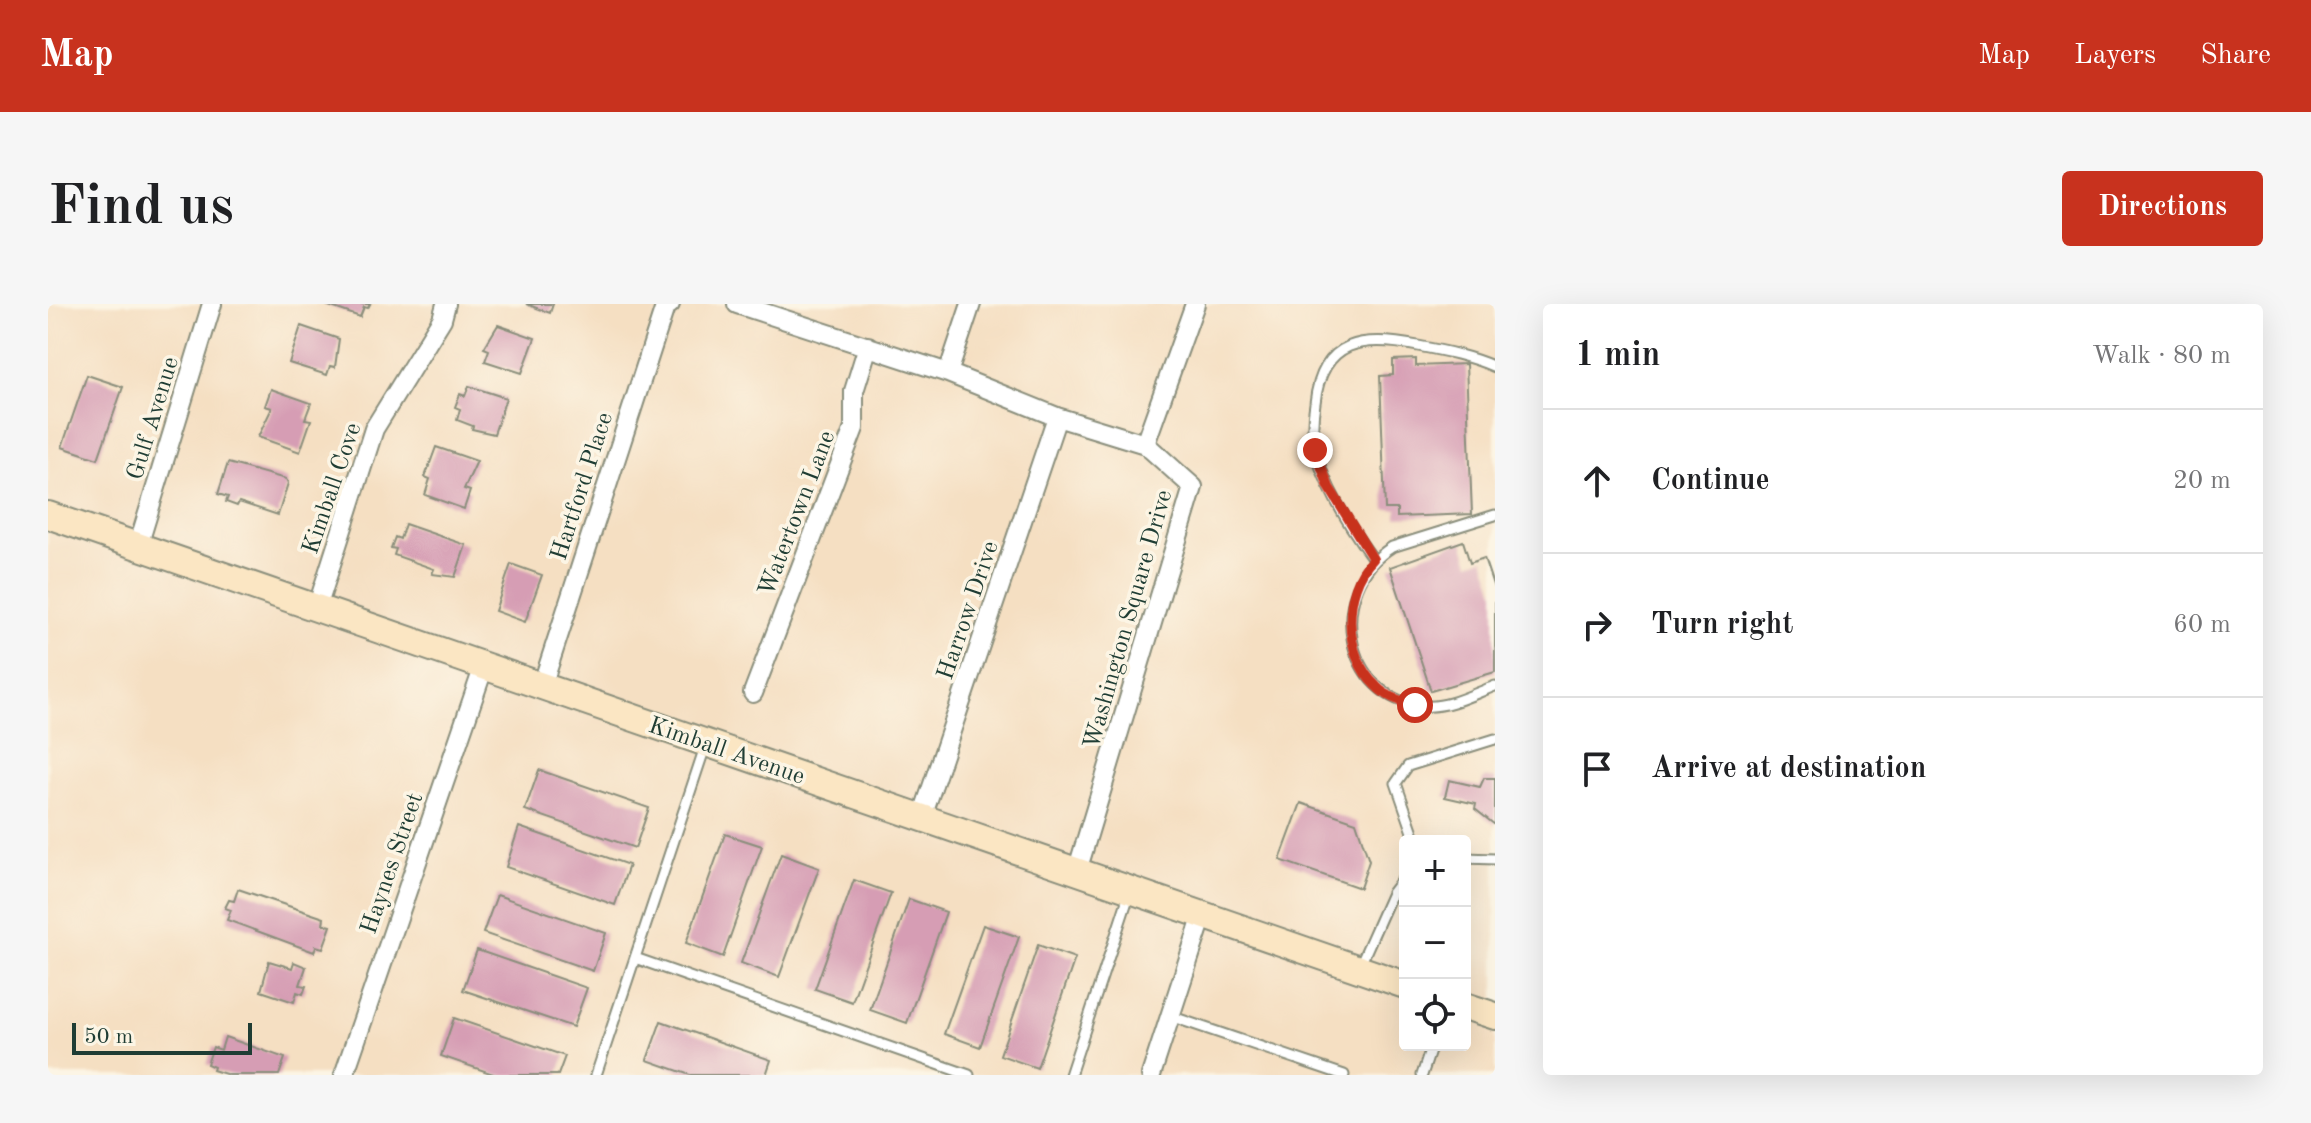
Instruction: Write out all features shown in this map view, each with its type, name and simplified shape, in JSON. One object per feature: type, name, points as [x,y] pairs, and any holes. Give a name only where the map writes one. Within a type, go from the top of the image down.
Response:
[{"type":"main road","name":"Kimball Avenue","points":[[48,515],[1399,983]]},
{"type":"main road","points":[[1471,1008],[1495,1016]]},
{"type":"street","name":"Gulf Avenue","points":[[138,546],[212,304]]},
{"type":"street","name":"Kimball Cove","points":[[317,608],[374,429],[442,319],[446,304]]},
{"type":"street","name":"Hartford Place","points":[[542,686],[665,307],[670,304]]},
{"type":"street","points":[[948,373],[971,304]]},
{"type":"street","points":[[1145,444],[1195,304]]},
{"type":"street","name":"Washington Square Drive","points":[[743,305],[948,373],[1057,417],[1145,444],[1193,487],[1077,871]]},
{"type":"street","name":"Watertown Lane","points":[[753,693],[854,428],[854,391],[868,346]]},
{"type":"street","name":"Harrow Drive","points":[[922,817],[1057,417]]},
{"type":"street","name":"Haynes Street","points":[[344,1075],[484,666]]},
{"type":"street","points":[[1151,1075],[1203,915]]},
{"type":"lane","points":[[1373,559],[1329,487],[1315,450],[1314,411],[1325,365],[1341,349],[1357,344],[1394,341],[1458,353],[1495,367]]},
{"type":"lane","points":[[1495,515],[1392,547],[1373,559],[1360,577],[1351,614],[1358,660],[1375,686],[1401,701],[1425,707],[1444,705],[1495,686]]},
{"type":"lane","points":[[1414,835],[1396,783],[1408,766],[1495,739]]},
{"type":"lane","points":[[596,1075],[707,743]]},
{"type":"lane","points":[[1471,858],[1495,859]]},
{"type":"lane","points":[[1358,969],[1399,884]]},
{"type":"lane","points":[[1070,1075],[1131,890]]},
{"type":"lane","points":[[635,958],[969,1075]]},
{"type":"lane","points":[[1170,1016],[1344,1075]]},
{"type":"lane","points":[[1422,1075],[1430,1051]]},
{"type":"building","points":[[323,304],[370,304],[368,308],[364,307],[360,317]]},
{"type":"building","points":[[526,304],[553,304],[550,313]]},
{"type":"building","points":[[498,325],[535,338],[522,373],[485,361],[489,350],[484,348]]},
{"type":"building","points":[[301,326],[339,339],[335,367],[330,366],[327,375],[289,363]]},
{"type":"building","points":[[1416,359],[1416,366],[1466,364],[1472,514],[1397,517],[1397,509],[1385,509],[1380,376],[1393,375],[1393,360]]},
{"type":"building","points":[[87,375],[123,387],[98,459],[62,447]]},
{"type":"building","points":[[469,386],[506,398],[494,434],[472,429],[473,426],[457,420],[460,409],[455,407],[460,394],[465,396]]},
{"type":"building","points":[[271,389],[311,403],[305,419],[311,420],[300,452],[258,437],[272,408],[265,406]]},
{"type":"building","points":[[436,447],[477,461],[464,489],[470,491],[464,509],[425,495],[430,479],[425,477]]},
{"type":"building","points":[[228,463],[286,479],[288,483],[278,515],[239,502],[237,506],[226,502],[228,497],[218,494]]},
{"type":"building","points":[[405,524],[466,545],[455,577],[432,574],[434,569],[394,555],[396,549],[391,548],[395,537],[400,539]]},
{"type":"building","points":[[1463,541],[1470,563],[1484,558],[1495,591],[1495,672],[1431,691],[1390,567]]},
{"type":"building","points":[[511,564],[542,575],[525,622],[495,611]]},
{"type":"building","points":[[539,770],[649,808],[635,848],[525,810]]},
{"type":"building","points":[[1484,778],[1495,778],[1495,825],[1475,809],[1476,804],[1445,797],[1449,780],[1480,787]]},
{"type":"building","points":[[1301,803],[1356,822],[1369,861],[1360,888],[1280,860]]},
{"type":"building","points":[[519,827],[629,865],[615,905],[506,867]]},
{"type":"building","points":[[725,834],[762,846],[723,957],[686,943]]},
{"type":"building","points":[[781,854],[819,868],[779,977],[741,963]]},
{"type":"building","points":[[854,880],[891,893],[852,1002],[815,989]]},
{"type":"building","points":[[238,889],[324,918],[323,924],[331,926],[323,948],[316,946],[314,952],[227,920],[231,910],[225,908],[229,900],[234,901]]},
{"type":"building","points":[[497,895],[606,933],[593,971],[483,933]]},
{"type":"building","points":[[909,899],[946,912],[907,1023],[870,1010]]},
{"type":"building","points":[[983,925],[1019,937],[980,1047],[944,1034]]},
{"type":"building","points":[[1038,945],[1075,958],[1037,1068],[1000,1055]]},
{"type":"building","points":[[477,950],[587,988],[573,1027],[463,990]]},
{"type":"building","points":[[269,961],[292,968],[294,962],[306,967],[300,985],[306,986],[303,994],[297,992],[294,1002],[261,991]]},
{"type":"building","points":[[454,1018],[565,1056],[558,1075],[496,1075],[441,1056]]},
{"type":"building","points":[[661,1021],[771,1060],[766,1075],[690,1075],[647,1060]]},
{"type":"building","points":[[225,1037],[285,1058],[279,1075],[229,1075],[213,1070],[214,1067],[207,1064],[213,1047],[221,1050]]},
{"type":"route","points":[[1315,450],[1329,487],[1373,559],[1360,577],[1352,599],[1352,629],[1358,660],[1375,686],[1384,693],[1415,705]]}]
